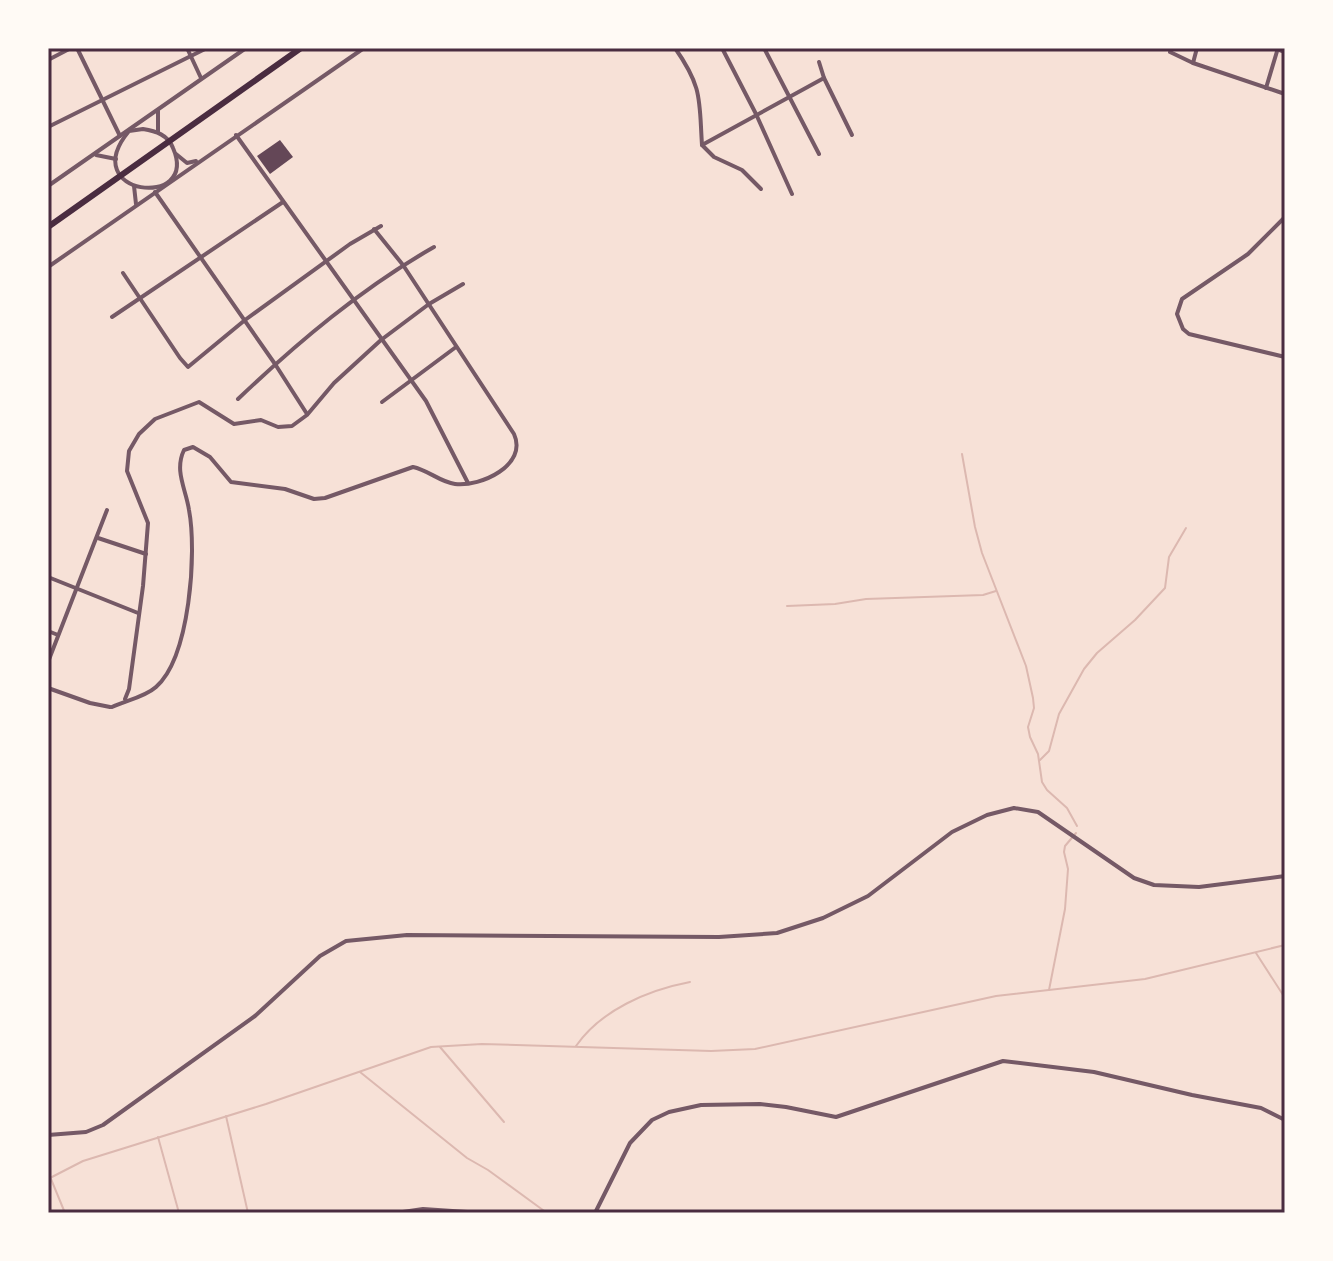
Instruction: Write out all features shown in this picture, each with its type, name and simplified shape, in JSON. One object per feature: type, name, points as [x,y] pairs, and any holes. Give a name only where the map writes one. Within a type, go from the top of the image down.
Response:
[{"type":"highway","points":[[48,227],[301,48]]},
{"type":"street","points":[[48,60],[71,48]]},
{"type":"street","points":[[77,48],[120,137]]},
{"type":"street","points":[[187,48],[201,78]]},
{"type":"street","points":[[48,127],[207,48]]},
{"type":"street","points":[[48,186],[246,48]]},
{"type":"street","points":[[48,267],[364,48]]},
{"type":"street","points":[[722,48],[792,194]]},
{"type":"street","points":[[764,48],[819,154]]},
{"type":"street","points":[[1193,63],[1197,48]]},
{"type":"street","points":[[1266,88],[1277,48],[1285,52]]},
{"type":"street","points":[[678,49],[700,96],[702,145],[714,157],[742,170],[761,189]]},
{"type":"street","points":[[1170,52],[1193,63],[1285,94]]},
{"type":"street","points":[[819,62],[852,135]]},
{"type":"street","points":[[702,145],[824,78]]},
{"type":"street","points":[[158,110],[158,132]]},
{"type":"street","points":[[175,151],[176,166],[164,186],[152,189],[134,186],[120,176],[116,159],[120,144],[129,131],[143,129],[158,132],[169,141],[175,151],[178,157],[187,163],[202,159]]},
{"type":"street","points":[[236,135],[436,417],[468,483]]},
{"type":"street","points":[[93,155],[116,159]]},
{"type":"street","points":[[134,186],[136,205]]},
{"type":"street","points":[[155,192],[307,415]]},
{"type":"street","points":[[112,317],[284,201]]},
{"type":"street","points":[[1285,217],[1248,254],[1182,299],[1177,314],[1183,329],[1189,334],[1285,357]]},
{"type":"street","points":[[123,273],[184,365],[193,365],[245,320],[381,226]]},
{"type":"street","points":[[48,688],[90,703],[112,707],[146,693],[159,685],[167,674],[183,637],[188,607],[190,514],[179,471],[184,450],[193,447],[203,452],[231,482],[285,489],[314,499],[325,498],[413,467],[449,483],[468,483],[490,477],[513,460],[518,447],[514,434],[403,265],[374,229]]},
{"type":"street","points":[[238,399],[275,364],[352,301],[434,247]]},
{"type":"street","points":[[112,707],[126,699],[129,689],[146,554],[148,523],[127,471],[129,451],[139,434],[155,419],[195,403],[204,404],[234,424],[261,420],[292,426],[307,415],[334,383],[381,340],[429,304],[463,284]]},
{"type":"street","points":[[382,402],[456,347]]},
{"type":"street","points":[[48,662],[107,510]]},
{"type":"street","points":[[98,538],[146,554]]},
{"type":"street","points":[[48,577],[138,613]]},
{"type":"street","points":[[48,631],[58,635]]},
{"type":"street","points":[[48,1135],[86,1132],[103,1125],[255,1016],[320,956],[346,941],[407,935],[719,937],[777,933],[823,918],[868,896],[952,832],[987,815],[1014,808],[1038,812],[1134,878],[1154,885],[1199,887],[1285,876]]},
{"type":"street","points":[[595,1213],[630,1143],[652,1120],[669,1112],[701,1105],[760,1104],[836,1117],[1003,1061],[1094,1072],[1261,1108],[1285,1120]]},
{"type":"street","points":[[396,1213],[447,1209],[482,1213]]},
{"type":"building","points":[[280,140],[293,157],[270,174],[257,156]]},
{"type":"waterway","points":[[962,454],[982,553],[1026,666],[1034,708],[1028,727],[1038,754],[1042,782],[1067,808],[1077,826]]},
{"type":"waterway","points":[[1040,760],[1049,751],[1059,714],[1084,669],[1165,588],[1169,557],[1186,528]]},
{"type":"waterway","points":[[787,606],[866,599],[983,595],[996,591]]},
{"type":"waterway","points":[[1049,990],[1065,909],[1068,869],[1065,846],[1076,833]]},
{"type":"waterway","points":[[48,1179],[83,1161],[266,1104],[431,1047],[482,1044],[711,1051],[755,1049],[996,996],[1145,979],[1285,945]]},
{"type":"waterway","points":[[1256,953],[1285,998]]},
{"type":"waterway","points":[[576,1046],[586,1033],[612,1012],[642,996],[690,982]]},
{"type":"waterway","points":[[440,1047],[504,1122]]},
{"type":"waterway","points":[[360,1072],[467,1158],[547,1213]]},
{"type":"waterway","points":[[226,1116],[248,1213]]},
{"type":"waterway","points":[[158,1137],[179,1213]]},
{"type":"waterway","points":[[51,1179],[65,1213]]}]
